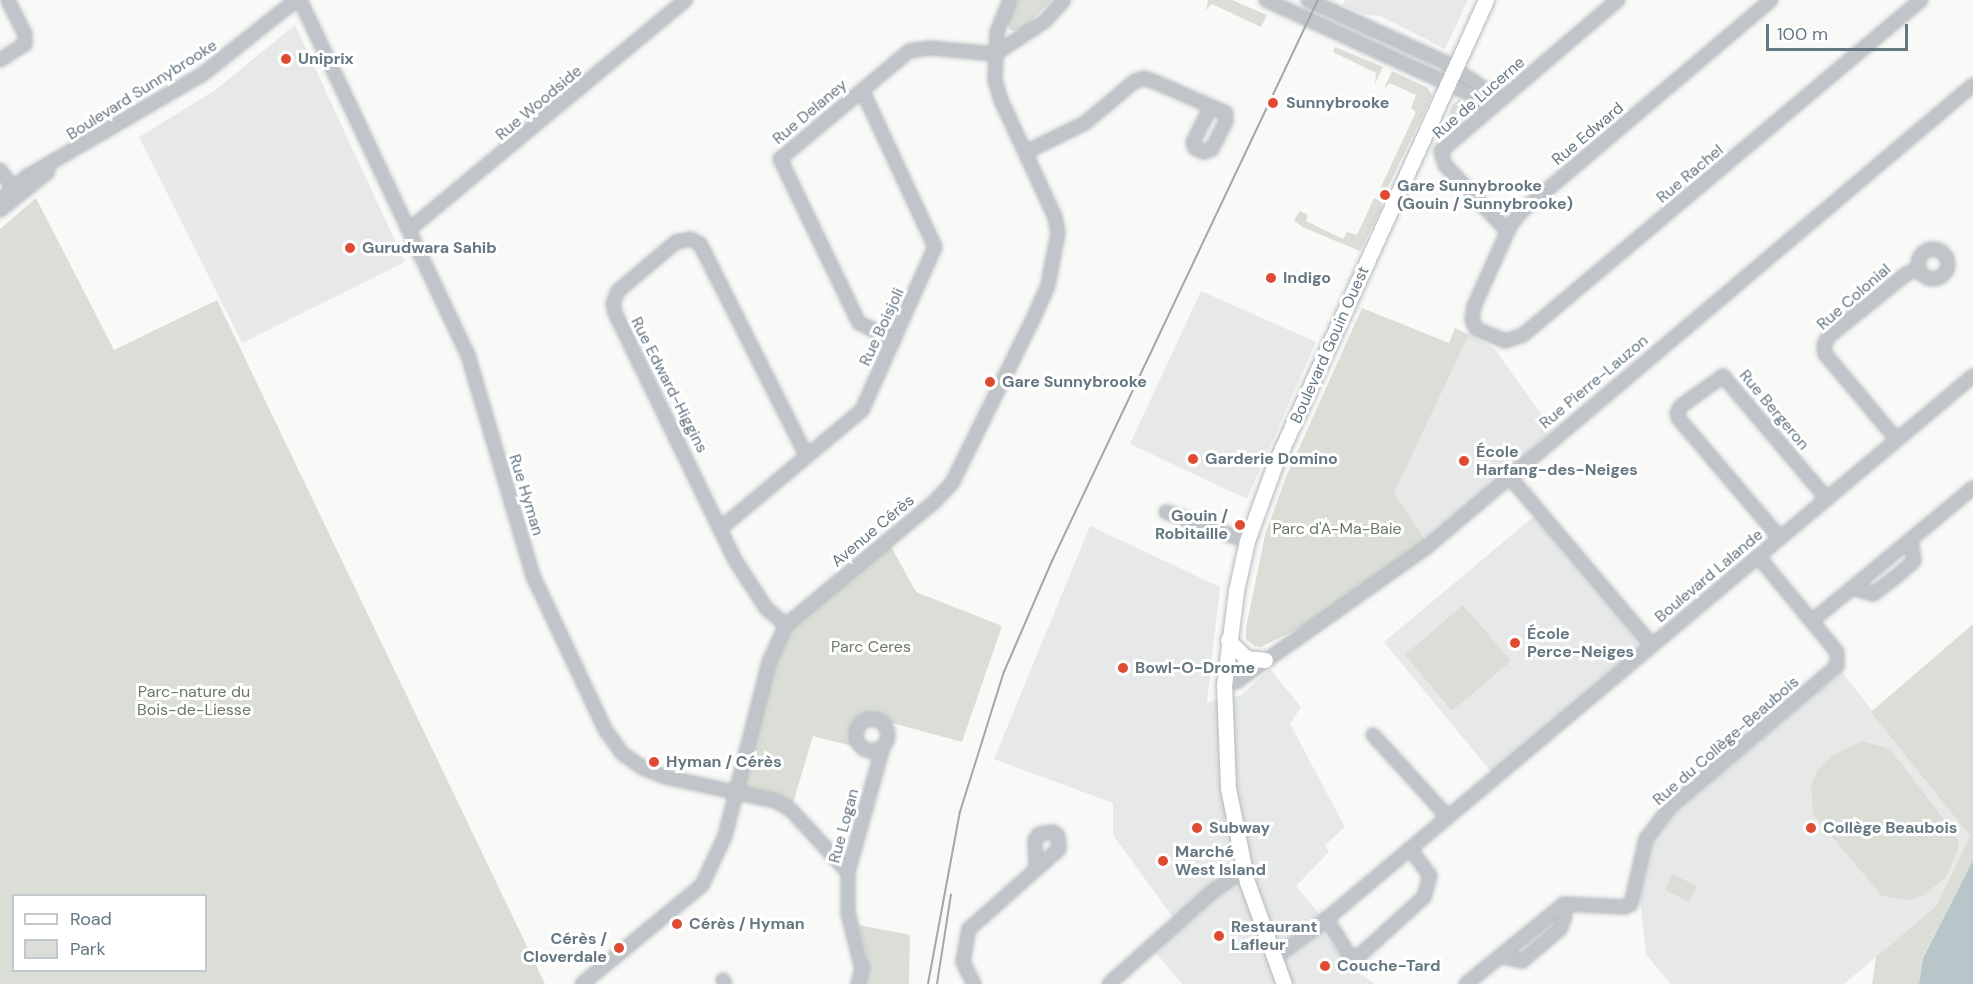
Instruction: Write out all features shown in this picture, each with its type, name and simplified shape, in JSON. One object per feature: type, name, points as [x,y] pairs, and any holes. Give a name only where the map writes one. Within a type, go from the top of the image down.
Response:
[{"type":"main road","name":"Boulevard Gouin Ouest","points":[[1284,984],[1244,870],[1228,788],[1224,686],[1228,640],[1247,541],[1275,464],[1486,0]]},
{"type":"main road","points":[[1228,640],[1246,658],[1265,660]]},
{"type":"street","points":[[0,60],[24,44],[25,34],[8,0]]},
{"type":"street","name":"Boulevard Sunnybrooke","points":[[0,200],[17,192],[60,161],[203,74],[298,0]]},
{"type":"street","name":"Rue Hyman","points":[[298,0],[411,228],[468,355],[533,576],[606,731],[623,753],[643,768],[665,777],[737,791],[791,810],[848,872]]},
{"type":"street","name":"Rue Woodside","points":[[411,228],[686,0]]},
{"type":"street","points":[[995,54],[1045,21],[1064,0]]},
{"type":"street","points":[[1266,0],[1452,76],[1490,108]]},
{"type":"street","points":[[1308,0],[1500,99]]},
{"type":"street","name":"Rue de Lucerne","points":[[1507,231],[1441,157],[1446,145],[1618,0]]},
{"type":"street","name":"Rue Edward","points":[[1473,324],[1474,306],[1507,231],[1526,207],[1771,0]]},
{"type":"street","name":"Rue Rachel","points":[[1473,324],[1499,339],[1523,335],[1922,0]]},
{"type":"street","name":"Avenue Cérès","points":[[582,984],[702,885],[716,862],[737,791],[769,662],[786,625],[933,503],[952,483],[982,428],[1048,285],[1055,250],[1055,217],[1001,100],[995,54],[997,32],[1008,1]]},
{"type":"street","name":"Rue Delaney","points":[[894,340],[859,323],[780,159],[909,51],[919,48],[995,54]]},
{"type":"street","points":[[1026,152],[1085,123],[1135,81],[1144,78],[1211,107]]},
{"type":"street","name":"Rue Pierre-Lauzon","points":[[1224,686],[1237,681],[1427,547],[1973,86]]},
{"type":"street","name":"Rue Boisjoli","points":[[721,528],[806,454],[861,410],[935,247],[862,90]]},
{"type":"street","points":[[0,171],[17,192]]},
{"type":"street","name":"Boulevard Sunnybrooke","points":[[0,210],[17,192]]},
{"type":"street","name":"Rue Edward-Higgins","points":[[786,625],[751,589],[613,303],[618,291],[676,242],[691,239],[700,244],[806,454]]},
{"type":"street","name":"Rue Colonial","points":[[1896,440],[1825,354],[1824,345],[1838,329],[1906,274],[1918,268]]},
{"type":"street","name":"Rue Bergeron","points":[[1780,538],[1679,419],[1677,413],[1681,406],[1723,376],[1827,499]]},
{"type":"street","name":"Boulevard Lalande","points":[[1274,958],[1448,817],[1973,376]]},
{"type":"street","points":[[1509,476],[1652,645]]},
{"type":"street","points":[[1758,556],[1812,621],[1973,488]]},
{"type":"street","points":[[1166,512],[1247,541]]},
{"type":"street","points":[[1853,588],[1873,594],[1899,575],[1914,561],[1911,540]]},
{"type":"street","name":"Rue du Collège-Beaubois","points":[[1564,904],[1625,907],[1631,904],[1646,839],[1669,808],[1837,666],[1837,652],[1812,621]]},
{"type":"street","points":[[1373,735],[1448,817]]},
{"type":"street","name":"Rue Logan","points":[[858,984],[862,969],[848,913],[848,872],[883,747]]},
{"type":"street","points":[[1326,918],[1349,955],[1359,956],[1424,897],[1430,876],[1410,848]]},
{"type":"street","points":[[974,984],[963,962],[969,929],[1036,868]]},
{"type":"street","points":[[1109,984],[1212,891],[1244,870]]},
{"type":"street","points":[[1500,956],[1522,961],[1560,929],[1565,916],[1564,904]]},
{"type":"street","points":[[1466,984],[1564,904]]},
{"type":"shaded area","points":[[1345,0],[1468,0],[1445,49],[1380,16],[1366,15],[1343,5]]},
{"type":"shaded area","points":[[295,25],[405,262],[242,343],[139,137],[214,91]]},
{"type":"shaded area","points":[[1201,291],[1316,342],[1247,499],[1130,444]]},
{"type":"shaded area","name":"École Harfang-des-Neiges","points":[[1469,335],[1494,348],[1552,429],[1429,545],[1394,493]]},
{"type":"shaded area","name":"École Perce-Neiges","points":[[1538,513],[1646,643],[1492,773],[1384,642]]},
{"type":"shaded area","points":[[1090,526],[1220,587],[1207,702],[1240,696],[1270,669],[1301,707],[1290,724],[1345,827],[1325,845],[1329,852],[1296,886],[1318,912],[1325,935],[1349,966],[1375,984],[1182,984],[1151,947],[1177,923],[1113,835],[1113,803],[994,759]]},
{"type":"shaded area","name":"Collège Beaubois","points":[[1842,672],[1970,836],[1936,906],[1844,984],[1671,984],[1646,955],[1640,900],[1652,836],[1664,820]]},
{"type":"shaded area","points":[[1973,860],[1973,984],[1919,984],[1923,958]]},
{"type":"green space","points":[[1018,0],[1052,0],[1024,28],[1014,31],[1009,29],[1007,18]]},
{"type":"green space","points":[[1208,0],[1232,0],[1267,15],[1261,27],[1212,4],[1206,10]]},
{"type":"green space","points":[[1335,47],[1383,67],[1375,84],[1376,73],[1333,52]]},
{"type":"green space","points":[[1392,71],[1428,88],[1432,96],[1384,195],[1378,193],[1416,112],[1411,108],[1416,95],[1390,83],[1384,89]]},
{"type":"green space","points":[[1460,99],[1471,104],[1471,112],[1441,136],[1452,105]]},
{"type":"green space","name":"Parc-nature du Bois-de-Liesse","points":[[36,198],[114,350],[217,300],[545,984],[0,984],[0,229]]},
{"type":"green space","points":[[1374,198],[1382,202],[1381,209],[1360,251],[1302,227],[1294,220],[1300,211],[1308,215],[1306,221],[1343,239],[1347,232],[1357,235]]},
{"type":"green space","name":"Parc d'A-Ma-Baie","points":[[1362,308],[1449,343],[1455,328],[1469,335],[1394,493],[1429,545],[1330,613],[1261,647],[1255,646],[1246,639],[1246,628],[1265,535],[1286,477]]},
{"type":"green space","name":"Parc Ceres","points":[[888,541],[916,592],[1002,626],[962,742],[874,718],[864,720],[852,746],[813,736],[791,810],[737,791],[786,625]]},
{"type":"green space","points":[[1463,605],[1511,661],[1452,711],[1405,655]]},
{"type":"green space","points":[[1973,624],[1973,860],[1923,957],[1919,984],[1872,984],[1876,957],[1936,906],[1970,836],[1871,712]]},
{"type":"green space","points":[[1862,741],[1890,749],[1956,835],[1959,846],[1947,876],[1923,896],[1909,900],[1882,896],[1813,814],[1811,787],[1817,771],[1831,756]]},
{"type":"green space","points":[[1672,874],[1697,886],[1689,902],[1665,890]]},
{"type":"green space","points":[[859,925],[910,935],[909,984],[864,984],[867,955]]},
{"type":"tram line","points":[[928,984],[960,812],[1004,672],[1053,559],[1318,0]]},
{"type":"tram line","points":[[937,984],[951,895]]},
{"type":"place","name":"Uniprix","points":[[286,59]]},
{"type":"place","name":"Sunnybrooke","points":[[1273,103]]},
{"type":"place","name":"Gare Sunnybrooke (Gouin / Sunnybrooke)","points":[[1385,195]]},
{"type":"place","name":"Gurudwara Sahib","points":[[350,248]]},
{"type":"place","name":"Indigo","points":[[1271,278]]},
{"type":"place","name":"Gare Sunnybrooke","points":[[990,382]]},
{"type":"place","name":"Garderie Domino","points":[[1193,459]]},
{"type":"place","name":"École Harfang-des-Neiges","points":[[1464,461]]},
{"type":"place","name":"Gouin / Robitaille","points":[[1240,525]]},
{"type":"place","name":"École Perce-Neiges","points":[[1515,643]]},
{"type":"place","name":"Bowl-O-Drome","points":[[1123,668]]},
{"type":"place","name":"Hyman / Cérès","points":[[654,762]]},
{"type":"place","name":"Subway","points":[[1197,828]]},
{"type":"place","name":"Collège Beaubois","points":[[1811,828]]},
{"type":"place","name":"Marché West Island","points":[[1163,861]]},
{"type":"place","name":"Cérès / Hyman","points":[[677,924]]},
{"type":"place","name":"Restaurant Lafleur","points":[[1219,936]]},
{"type":"place","name":"Cérès / Cloverdale","points":[[619,948]]},
{"type":"place","name":"Couche-Tard","points":[[1325,966]]}]
